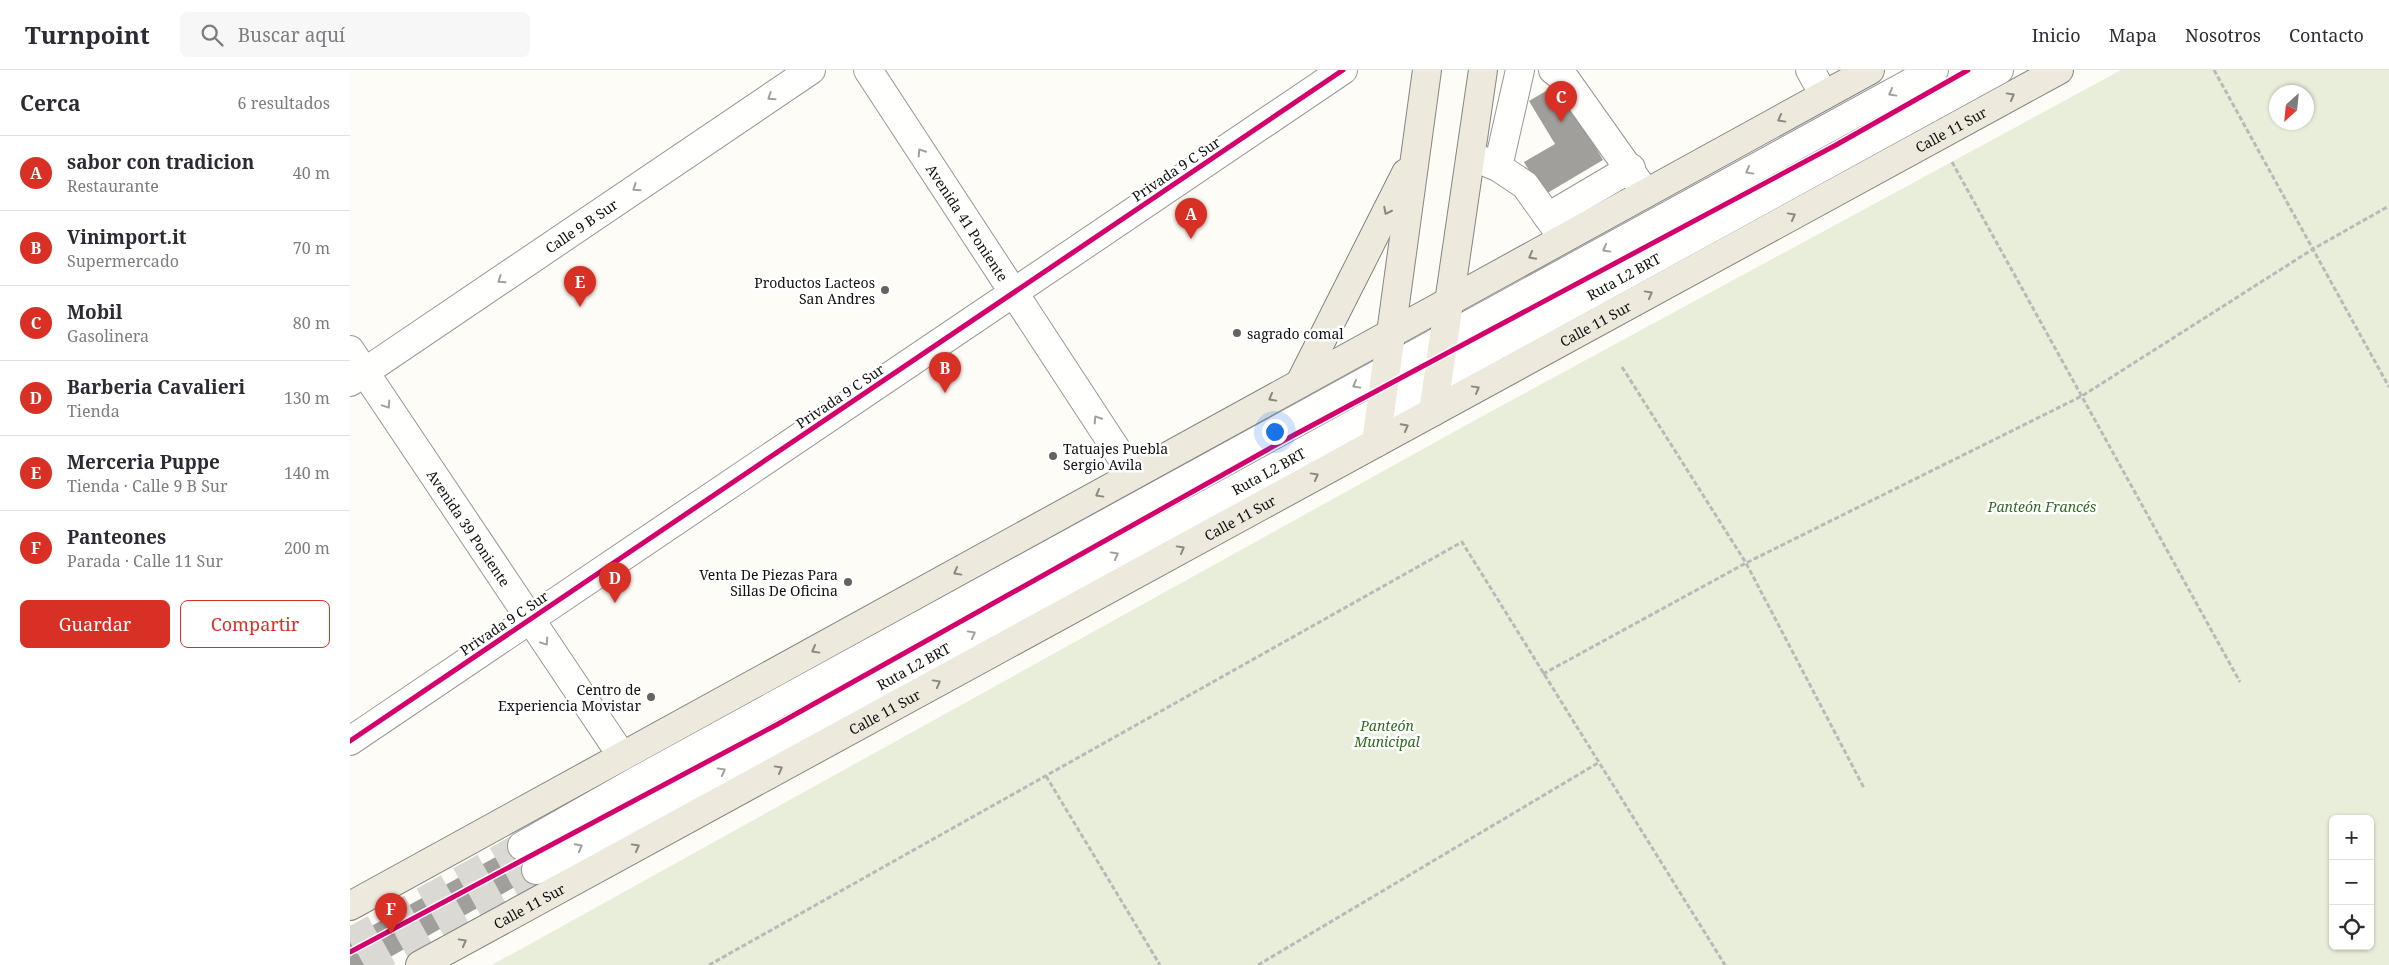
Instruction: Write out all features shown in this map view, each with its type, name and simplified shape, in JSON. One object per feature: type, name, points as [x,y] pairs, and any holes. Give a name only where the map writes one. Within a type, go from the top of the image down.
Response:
[{"type":"main road","points":[[1376,443],[1388,406],[1427,70]]},
{"type":"main road","points":[[1433,412],[1430,382],[1471,156],[1483,70]]},
{"type":"main road","points":[[350,906],[1444,303],[1556,228],[1646,193],[1870,70]]},
{"type":"main road","name":"Calle 11 Sur","points":[[420,965],[2059,70]]},
{"type":"main road","points":[[1300,383],[1417,152]]},
{"type":"street","name":"Calle 9 B Sur","points":[[358,377],[811,70]]},
{"type":"street","name":"Avenida 41 Poniente","points":[[868,70],[1134,475]]},
{"type":"street","name":"Privada 9 C Sur","points":[[350,741],[1343,70]]},
{"type":"street","points":[[1398,328],[1441,70]]},
{"type":"street","points":[[1444,303],[1473,70]]},
{"type":"street","points":[[1498,167],[1520,70]]},
{"type":"street","points":[[1554,70],[1566,80],[1631,168],[1646,193]]},
{"type":"street","points":[[1810,70],[1824,95]]},
{"type":"street","points":[[522,846],[647,775],[1437,340],[1934,70]]},
{"type":"street","name":"Ruta L2 BRT","points":[[536,870],[674,798],[1999,70]]},
{"type":"street","points":[[1471,156],[1498,167],[1525,185],[1556,228],[1631,168]]},
{"type":"street","name":"Avenida 39 Poniente","points":[[350,350],[358,377],[529,619],[622,756]]},
{"type":"path","points":[[2214,70],[2389,387]]},
{"type":"path","points":[[1952,161],[2240,682]]},
{"type":"path","points":[[1543,674],[1746,563],[2082,396],[2313,249],[2389,206]]},
{"type":"path","points":[[1622,367],[1746,563],[1864,788]]},
{"type":"path","points":[[709,965],[1462,542],[1724,965]]},
{"type":"path","points":[[1258,965],[1598,763]]},
{"type":"path","points":[[1046,776],[1160,965]]},
{"type":"green space","name":"Panteón Francés","points":[[2121,70],[2389,70],[2389,965],[492,965],[1479,418]]},
{"type":"building","points":[[1558,84],[1603,160],[1544,195],[1524,162],[1555,144],[1529,101]]},
{"type":"building","points":[[521,843],[538,874],[376,965],[350,965],[350,938]]},
{"type":"tunnel","points":[[350,942],[522,846]]},
{"type":"tunnel","points":[[364,965],[536,870]]},
{"type":"cycle path","points":[[350,741],[1343,70]]},
{"type":"cycle path","points":[[350,952],[778,724],[1281,442],[1836,145],[1968,70]]},
{"type":"place","name":"Mobil","points":[[1561,122]]},
{"type":"place","name":"sabor con tradicion","points":[[1191,239]]},
{"type":"place","name":"Productos Lacteos San Andres","points":[[885,290]]},
{"type":"place","name":"Merceria Puppe","points":[[580,307]]},
{"type":"place","name":"sagrado comal","points":[[1237,333]]},
{"type":"place","name":"Vinimport.it","points":[[945,393]]},
{"type":"place","name":"Tatuajes Puebla Sergio Avila","points":[[1053,456]]},
{"type":"place","name":"Venta De Piezas Para Sillas De Oficina","points":[[848,582]]},
{"type":"place","name":"Barberia Cavalieri","points":[[615,603]]},
{"type":"place","name":"Centro de Experiencia Movistar","points":[[651,697]]},
{"type":"place","name":"Panteones","points":[[391,934]]},
{"type":"park label","name":"Panteón Municipal","points":[[1387,734]]}]
